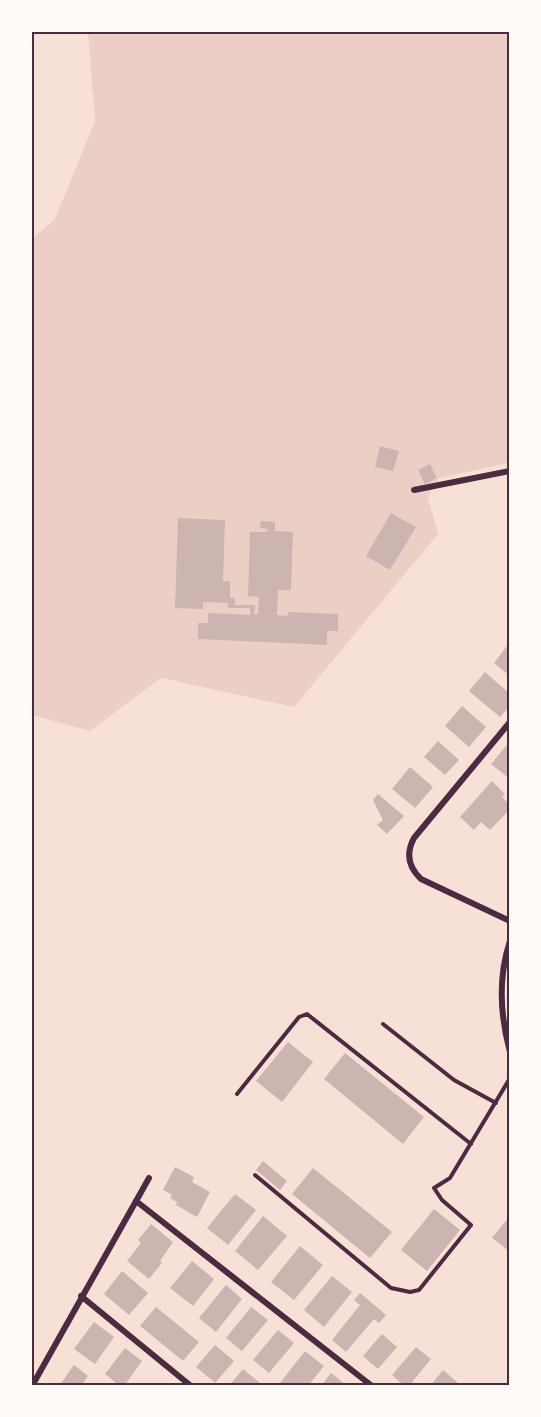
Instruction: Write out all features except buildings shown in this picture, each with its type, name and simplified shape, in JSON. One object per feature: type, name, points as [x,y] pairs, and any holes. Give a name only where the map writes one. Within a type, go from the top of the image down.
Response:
[{"type":"street","points":[[414,490],[510,471]]},
{"type":"street","points":[[510,722],[414,838],[409,856],[414,871],[421,879],[510,921]]},
{"type":"street","points":[[510,941],[501,987],[504,1030],[510,1052]]},
{"type":"street","points":[[32,1386],[149,1178]]},
{"type":"street","points":[[136,1201],[372,1386]]},
{"type":"street","points":[[81,1296],[191,1386]]},
{"type":"lane","points":[[237,1094],[299,1017],[307,1014],[471,1144]]},
{"type":"lane","points":[[383,1024],[454,1080],[496,1103]]},
{"type":"lane","points":[[255,1175],[391,1288],[410,1292],[419,1290],[471,1225],[442,1200],[434,1188],[450,1178],[510,1078]]},
{"type":"shaded area","points":[[88,32],[509,32],[509,463],[439,478],[428,497],[438,534],[294,707],[161,678],[90,731],[32,715],[32,239],[55,219],[95,121]]}]
